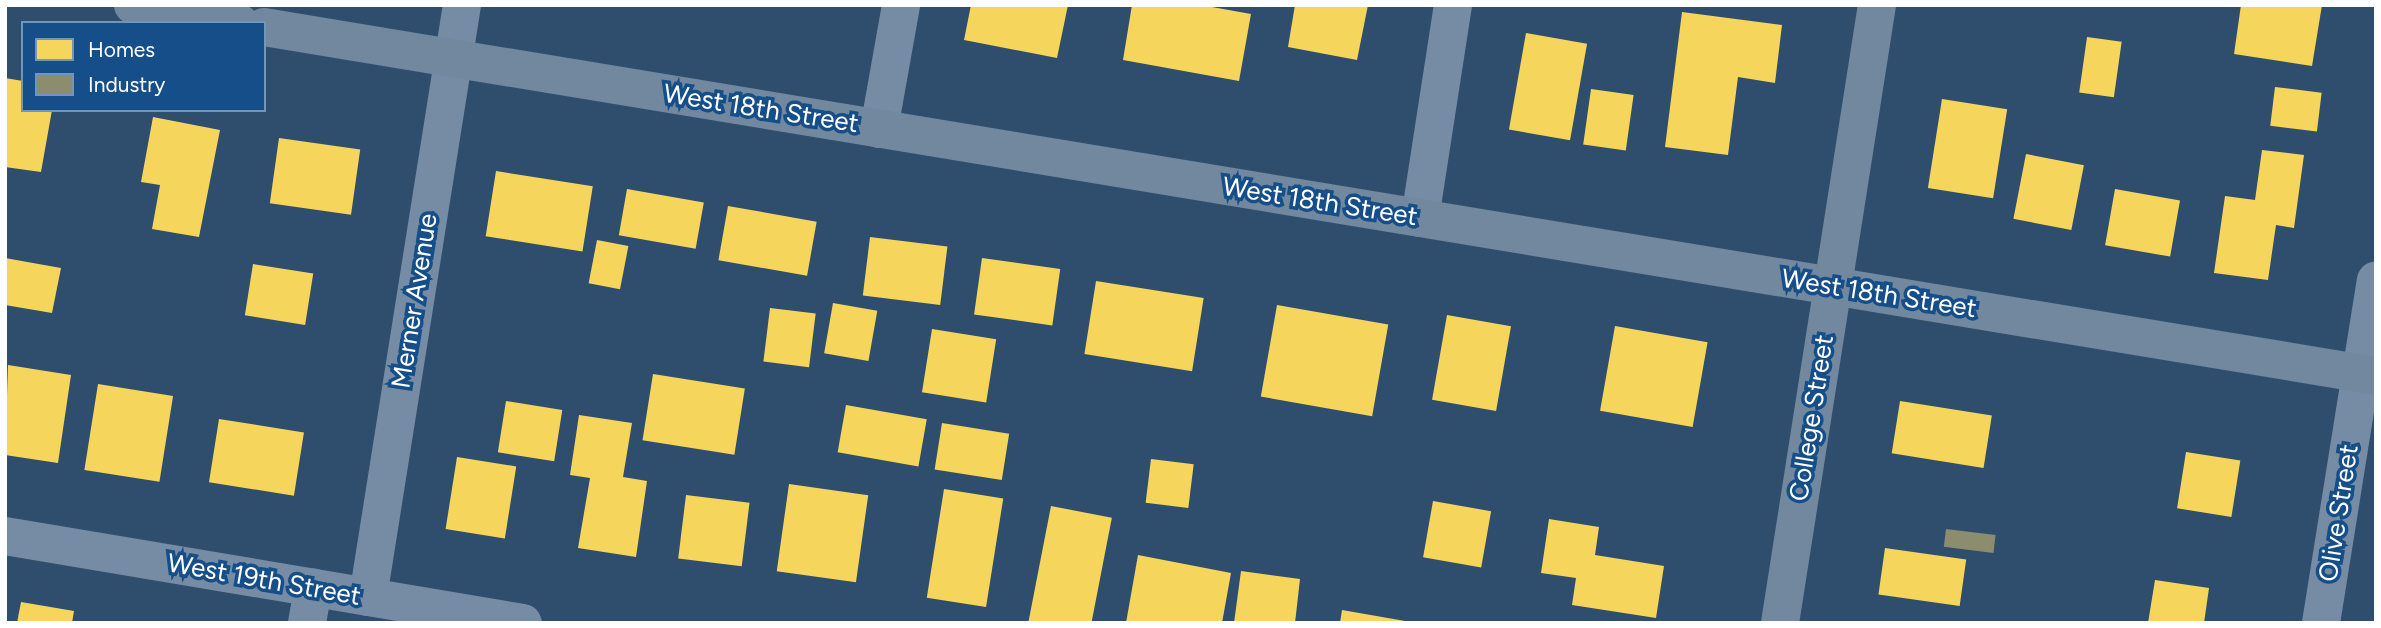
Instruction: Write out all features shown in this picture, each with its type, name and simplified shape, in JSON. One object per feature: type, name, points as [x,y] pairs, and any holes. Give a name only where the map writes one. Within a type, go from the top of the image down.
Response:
[{"type":"main road","points":[[133,5],[227,21]]},
{"type":"main road","name":"College Street","points":[[1780,623],[1877,5]]},
{"type":"main road","name":"West 18th Street","points":[[266,27],[2368,375]]},
{"type":"street","name":"Merner Avenue","points":[[368,597],[462,5]]},
{"type":"street","points":[[879,129],[901,5]]},
{"type":"street","points":[[1420,218],[1453,5]]},
{"type":"street","name":"Olive Street","points":[[2321,623],[2368,375],[2376,280]]},
{"type":"street","name":"West 19th Street","points":[[5,536],[310,605],[368,597],[523,623]]},
{"type":"building: Homes","points":[[971,5],[1068,5],[1057,58],[964,40]]},
{"type":"building: Homes","points":[[1132,5],[1201,5],[1251,14],[1239,81],[1123,60]]},
{"type":"building: Homes","points":[[1295,5],[1368,5],[1357,60],[1288,47]]},
{"type":"building: Homes","points":[[2241,5],[2322,5],[2312,66],[2234,54]]},
{"type":"building: Homes","points":[[1682,12],[1782,25],[1775,83],[1738,77],[1728,155],[1665,147]]},
{"type":"building: Homes","points":[[1526,33],[1587,44],[1570,140],[1509,130]]},
{"type":"building: Homes","points":[[2087,37],[2122,42],[2114,97],[2079,92]]},
{"type":"building: Homes","points":[[5,78],[21,81],[21,112],[52,112],[41,172],[5,167]]},
{"type":"building: Homes","points":[[2275,87],[2322,93],[2317,131],[2270,126]]},
{"type":"building: Homes","points":[[1591,89],[1634,95],[1626,150],[1583,144]]},
{"type":"building: Homes","points":[[1942,99],[2007,109],[1993,198],[1928,188]]},
{"type":"building: Homes","points":[[153,117],[220,130],[199,237],[152,229],[160,185],[141,182]]},
{"type":"building: Homes","points":[[279,138],[360,149],[351,215],[270,203]]},
{"type":"building: Homes","points":[[2262,150],[2304,155],[2294,228],[2276,225],[2268,280],[2214,273],[2225,196],[2255,200]]},
{"type":"building: Homes","points":[[2026,154],[2084,165],[2071,230],[2013,219]]},
{"type":"building: Homes","points":[[496,171],[593,186],[582,252],[486,236]]},
{"type":"building: Homes","points":[[627,189],[704,203],[696,249],[619,235]]},
{"type":"building: Homes","points":[[2115,189],[2180,200],[2170,257],[2105,245]]},
{"type":"building: Homes","points":[[728,206],[817,222],[807,276],[718,260]]},
{"type":"building: Homes","points":[[870,237],[947,247],[940,305],[863,296]]},
{"type":"building: Homes","points":[[597,240],[628,246],[620,289],[589,283]]},
{"type":"building: Homes","points":[[5,258],[61,268],[52,313],[5,305]]},
{"type":"building: Homes","points":[[982,258],[1060,269],[1052,325],[974,314]]},
{"type":"building: Homes","points":[[253,264],[313,274],[305,325],[245,315]]},
{"type":"building: Homes","points":[[1096,281],[1204,298],[1192,371],[1084,354]]},
{"type":"building: Homes","points":[[833,303],[877,311],[868,361],[824,353]]},
{"type":"building: Homes","points":[[1277,305],[1388,325],[1372,416],[1261,397]]},
{"type":"building: Homes","points":[[770,308],[816,314],[809,367],[763,362]]},
{"type":"building: Homes","points":[[1447,315],[1511,326],[1496,411],[1432,400]]},
{"type":"building: Homes","points":[[1615,326],[1708,342],[1693,427],[1600,411]]},
{"type":"building: Homes","points":[[932,329],[996,339],[986,402],[922,392]]},
{"type":"building: Homes","points":[[8,365],[71,375],[58,463],[5,455]]},
{"type":"building: Homes","points":[[653,374],[745,389],[734,455],[643,440]]},
{"type":"building: Homes","points":[[98,384],[173,396],[159,482],[84,470]]},
{"type":"building: Homes","points":[[506,401],[562,410],[554,461],[498,452]]},
{"type":"building: Homes","points":[[1900,401],[1992,416],[1984,468],[1892,453]]},
{"type":"building: Homes","points":[[846,405],[927,419],[918,467],[838,452]]},
{"type":"building: Homes","points":[[579,415],[632,423],[623,477],[647,481],[636,557],[578,548],[590,478],[570,475]]},
{"type":"building: Homes","points":[[219,419],[304,432],[294,496],[209,482]]},
{"type":"building: Homes","points":[[942,423],[1009,434],[1002,480],[935,469]]},
{"type":"building: Homes","points":[[2186,452],[2240,461],[2231,517],[2177,508]]},
{"type":"building: Homes","points":[[457,457],[516,466],[505,538],[446,529]]},
{"type":"building: Homes","points":[[1151,459],[1194,464],[1188,508],[1146,503]]},
{"type":"building: Homes","points":[[789,484],[868,495],[856,582],[777,571]]},
{"type":"building: Homes","points":[[944,489],[1003,498],[986,607],[927,598]]},
{"type":"building: Homes","points":[[686,495],[750,503],[742,566],[678,559]]},
{"type":"building: Homes","points":[[1433,501],[1491,511],[1481,567],[1423,557]]},
{"type":"building: Homes","points":[[1051,506],[1112,518],[1091,623],[1028,623]]},
{"type":"building: Homes","points":[[1549,519],[1599,527],[1595,555],[1664,566],[1656,618],[1572,605],[1576,578],[1541,573]]},
{"type":"building: Homes","points":[[1885,548],[1966,559],[1960,606],[1878,595]]},
{"type":"building: Homes","points":[[1138,555],[1231,573],[1222,623],[1126,623]]},
{"type":"building: Homes","points":[[1241,571],[1300,579],[1295,623],[1234,623]]},
{"type":"building: Homes","points":[[2155,580],[2209,588],[2204,623],[2148,623]]},
{"type":"building: Homes","points":[[21,602],[74,611],[72,623],[17,623]]},
{"type":"building: Homes","points":[[1342,610],[1405,621],[1405,623],[1340,623]]},
{"type":"building: Industry","points":[[1946,529],[1996,535],[1993,553],[1944,547]]}]
